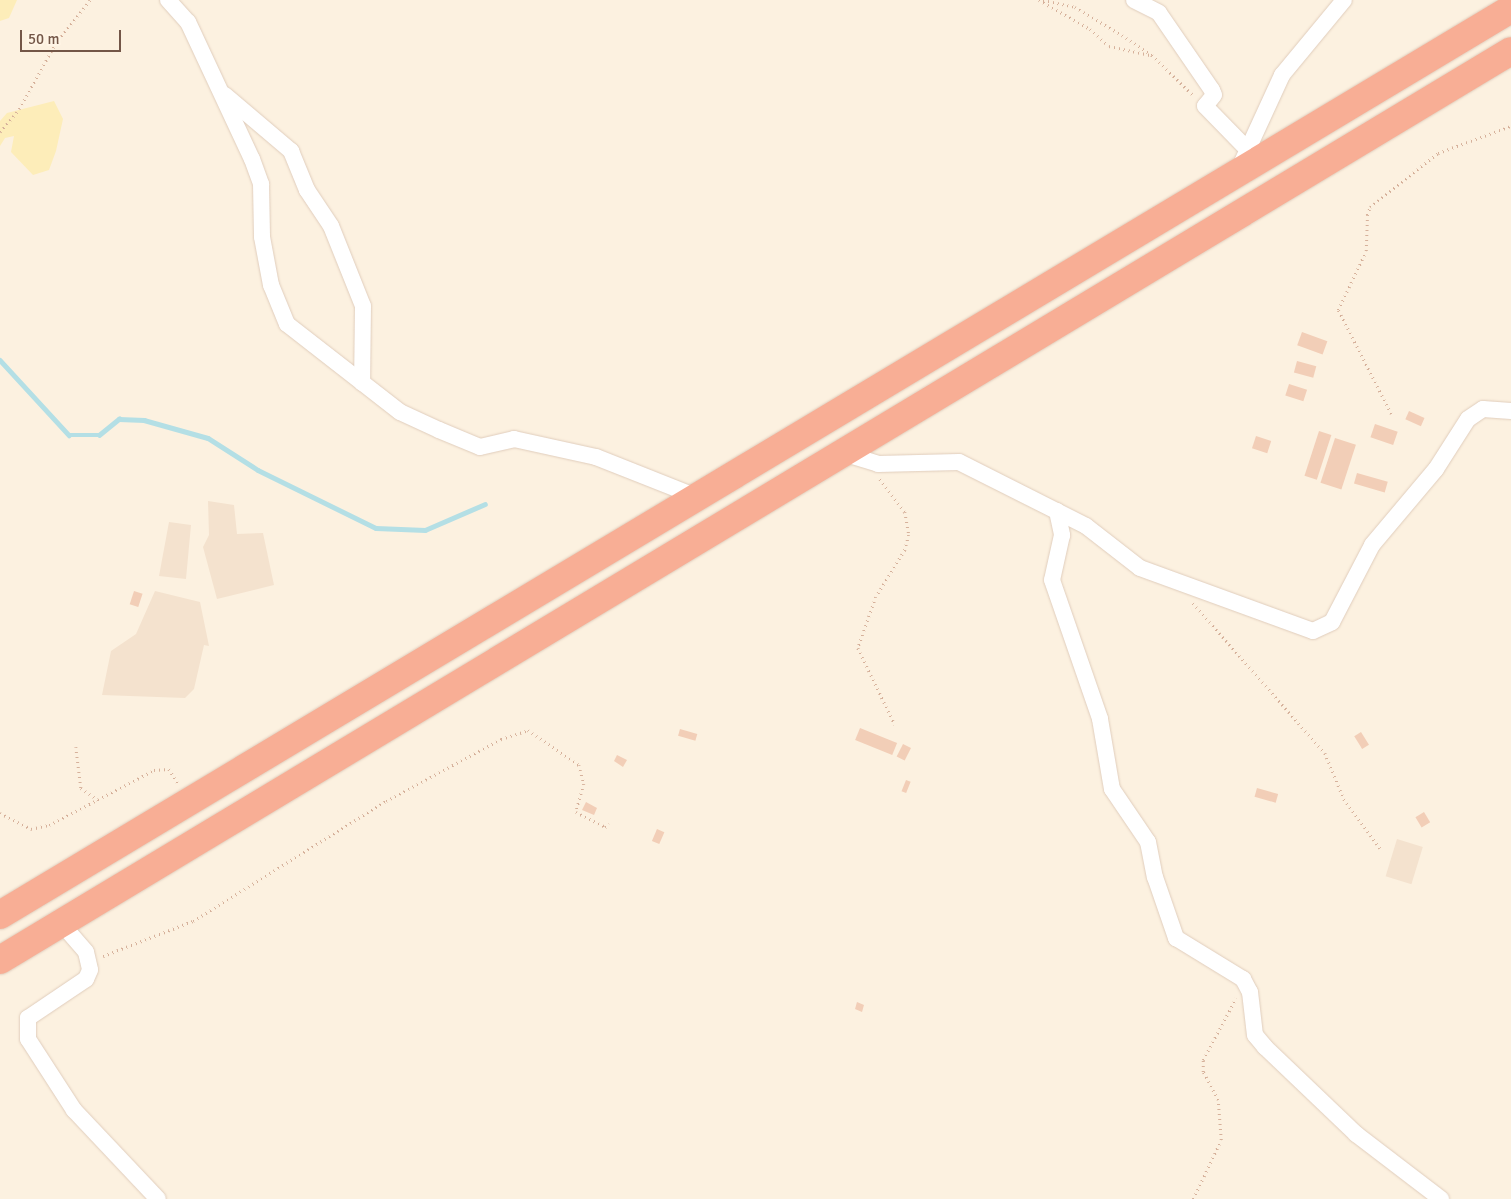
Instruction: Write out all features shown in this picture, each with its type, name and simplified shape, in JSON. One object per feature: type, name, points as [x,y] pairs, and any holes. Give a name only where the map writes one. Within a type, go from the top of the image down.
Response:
[{"type":"highway","points":[[0,915],[697,497],[1242,161],[1511,8]]},
{"type":"highway","points":[[0,960],[854,456],[1511,51]]},
{"type":"street","points":[[168,0],[188,22],[260,184],[262,238],[277,305],[287,324],[400,412],[480,447],[514,439],[596,457],[697,497]]},
{"type":"street","points":[[1134,0],[1157,6],[1212,90],[1214,95],[1204,106],[1242,161]]},
{"type":"street","points":[[1242,161],[1282,74],[1344,0]]},
{"type":"street","points":[[219,90],[291,151],[307,190],[330,226],[363,306],[362,383]]},
{"type":"street","points":[[854,456],[896,464],[959,462],[1098,533],[1140,568],[1313,631],[1324,630],[1332,622],[1372,545],[1436,468],[1468,419],[1482,409],[1511,411]]},
{"type":"street","points":[[1057,511],[1062,534],[1052,580],[1100,719],[1112,789],[1148,842],[1154,877],[1176,938],[1245,982],[1255,1035],[1264,1047],[1356,1134],[1441,1199]]},
{"type":"street","points":[[61,923],[90,962],[86,979],[28,1018],[28,1040],[74,1110],[158,1199]]},
{"type":"path","points":[[0,132],[19,109],[54,44],[90,0]]},
{"type":"path","points":[[1039,0],[1090,29],[1109,46],[1152,55]]},
{"type":"path","points":[[1043,0],[1075,8],[1152,55],[1204,106]]},
{"type":"path","points":[[1391,414],[1338,310],[1366,251],[1367,214],[1370,207],[1438,153],[1511,126]]},
{"type":"path","points":[[854,456],[905,512],[909,535],[905,550],[876,597],[858,648],[895,725]]},
{"type":"path","points":[[1188,599],[1325,753],[1344,799],[1380,848]]},
{"type":"path","points":[[90,962],[193,921],[386,801],[501,739],[528,730],[579,765],[584,784],[576,812],[609,824]]},
{"type":"path","points":[[76,747],[81,788],[98,800]]},
{"type":"path","points":[[0,812],[31,828],[50,825],[154,770],[169,769],[186,803]]},
{"type":"path","points":[[1193,1199],[1221,1140],[1218,1100],[1203,1072],[1203,1060],[1245,982]]},
{"type":"shaded area","points":[[208,501],[234,505],[237,534],[263,533],[274,585],[217,599],[203,547],[209,535]]},
{"type":"shaded area","points":[[169,522],[191,525],[186,579],[159,576]]},
{"type":"shaded area","points":[[155,591],[200,602],[209,646],[204,645],[194,689],[185,698],[102,695],[111,651],[136,634]]},
{"type":"shaded area","points":[[1397,839],[1423,847],[1411,884],[1386,876]]},
{"type":"sand","points":[[0,0],[17,0],[9,18],[0,21]]},
{"type":"sand","points":[[54,101],[63,119],[56,151],[49,170],[33,175],[11,152],[14,136],[5,138],[0,146],[0,121],[7,113]]},
{"type":"building","points":[[1302,332],[1327,341],[1323,354],[1297,345]]},
{"type":"building","points":[[1297,361],[1316,366],[1313,378],[1294,373]]},
{"type":"building","points":[[1289,384],[1307,390],[1303,401],[1285,395]]},
{"type":"building","points":[[1409,411],[1425,418],[1421,426],[1405,419]]},
{"type":"building","points":[[1375,424],[1398,432],[1393,445],[1370,437]]},
{"type":"building","points":[[1319,431],[1331,435],[1317,480],[1304,476]]},
{"type":"building","points":[[1256,436],[1271,441],[1267,453],[1252,448]]},
{"type":"building","points":[[1335,438],[1356,445],[1341,489],[1320,483]]},
{"type":"building","points":[[1357,473],[1388,482],[1385,492],[1354,484]]},
{"type":"building","points":[[134,591],[143,594],[138,607],[130,604]]},
{"type":"building","points":[[860,728],[897,743],[892,755],[855,740]]},
{"type":"building","points":[[680,729],[697,734],[695,741],[678,736]]},
{"type":"building","points":[[1361,732],[1369,745],[1362,749],[1354,736]]},
{"type":"building","points":[[903,744],[911,748],[905,761],[897,756]]},
{"type":"building","points":[[617,755],[627,760],[623,767],[614,761]]},
{"type":"building","points":[[906,780],[911,782],[906,793],[902,791]]},
{"type":"building","points":[[1257,788],[1278,794],[1276,803],[1255,797]]},
{"type":"building","points":[[586,802],[597,808],[594,815],[582,810]]},
{"type":"building","points":[[1424,812],[1430,822],[1422,827],[1415,817]]},
{"type":"building","points":[[657,829],[664,832],[659,844],[652,841]]},
{"type":"building","points":[[857,1002],[864,1005],[862,1012],[855,1009]]},
{"type":"waterway","points":[[0,360],[69,435],[99,435],[119,419],[144,420],[208,438],[258,470],[376,528],[425,530],[485,504]]}]
